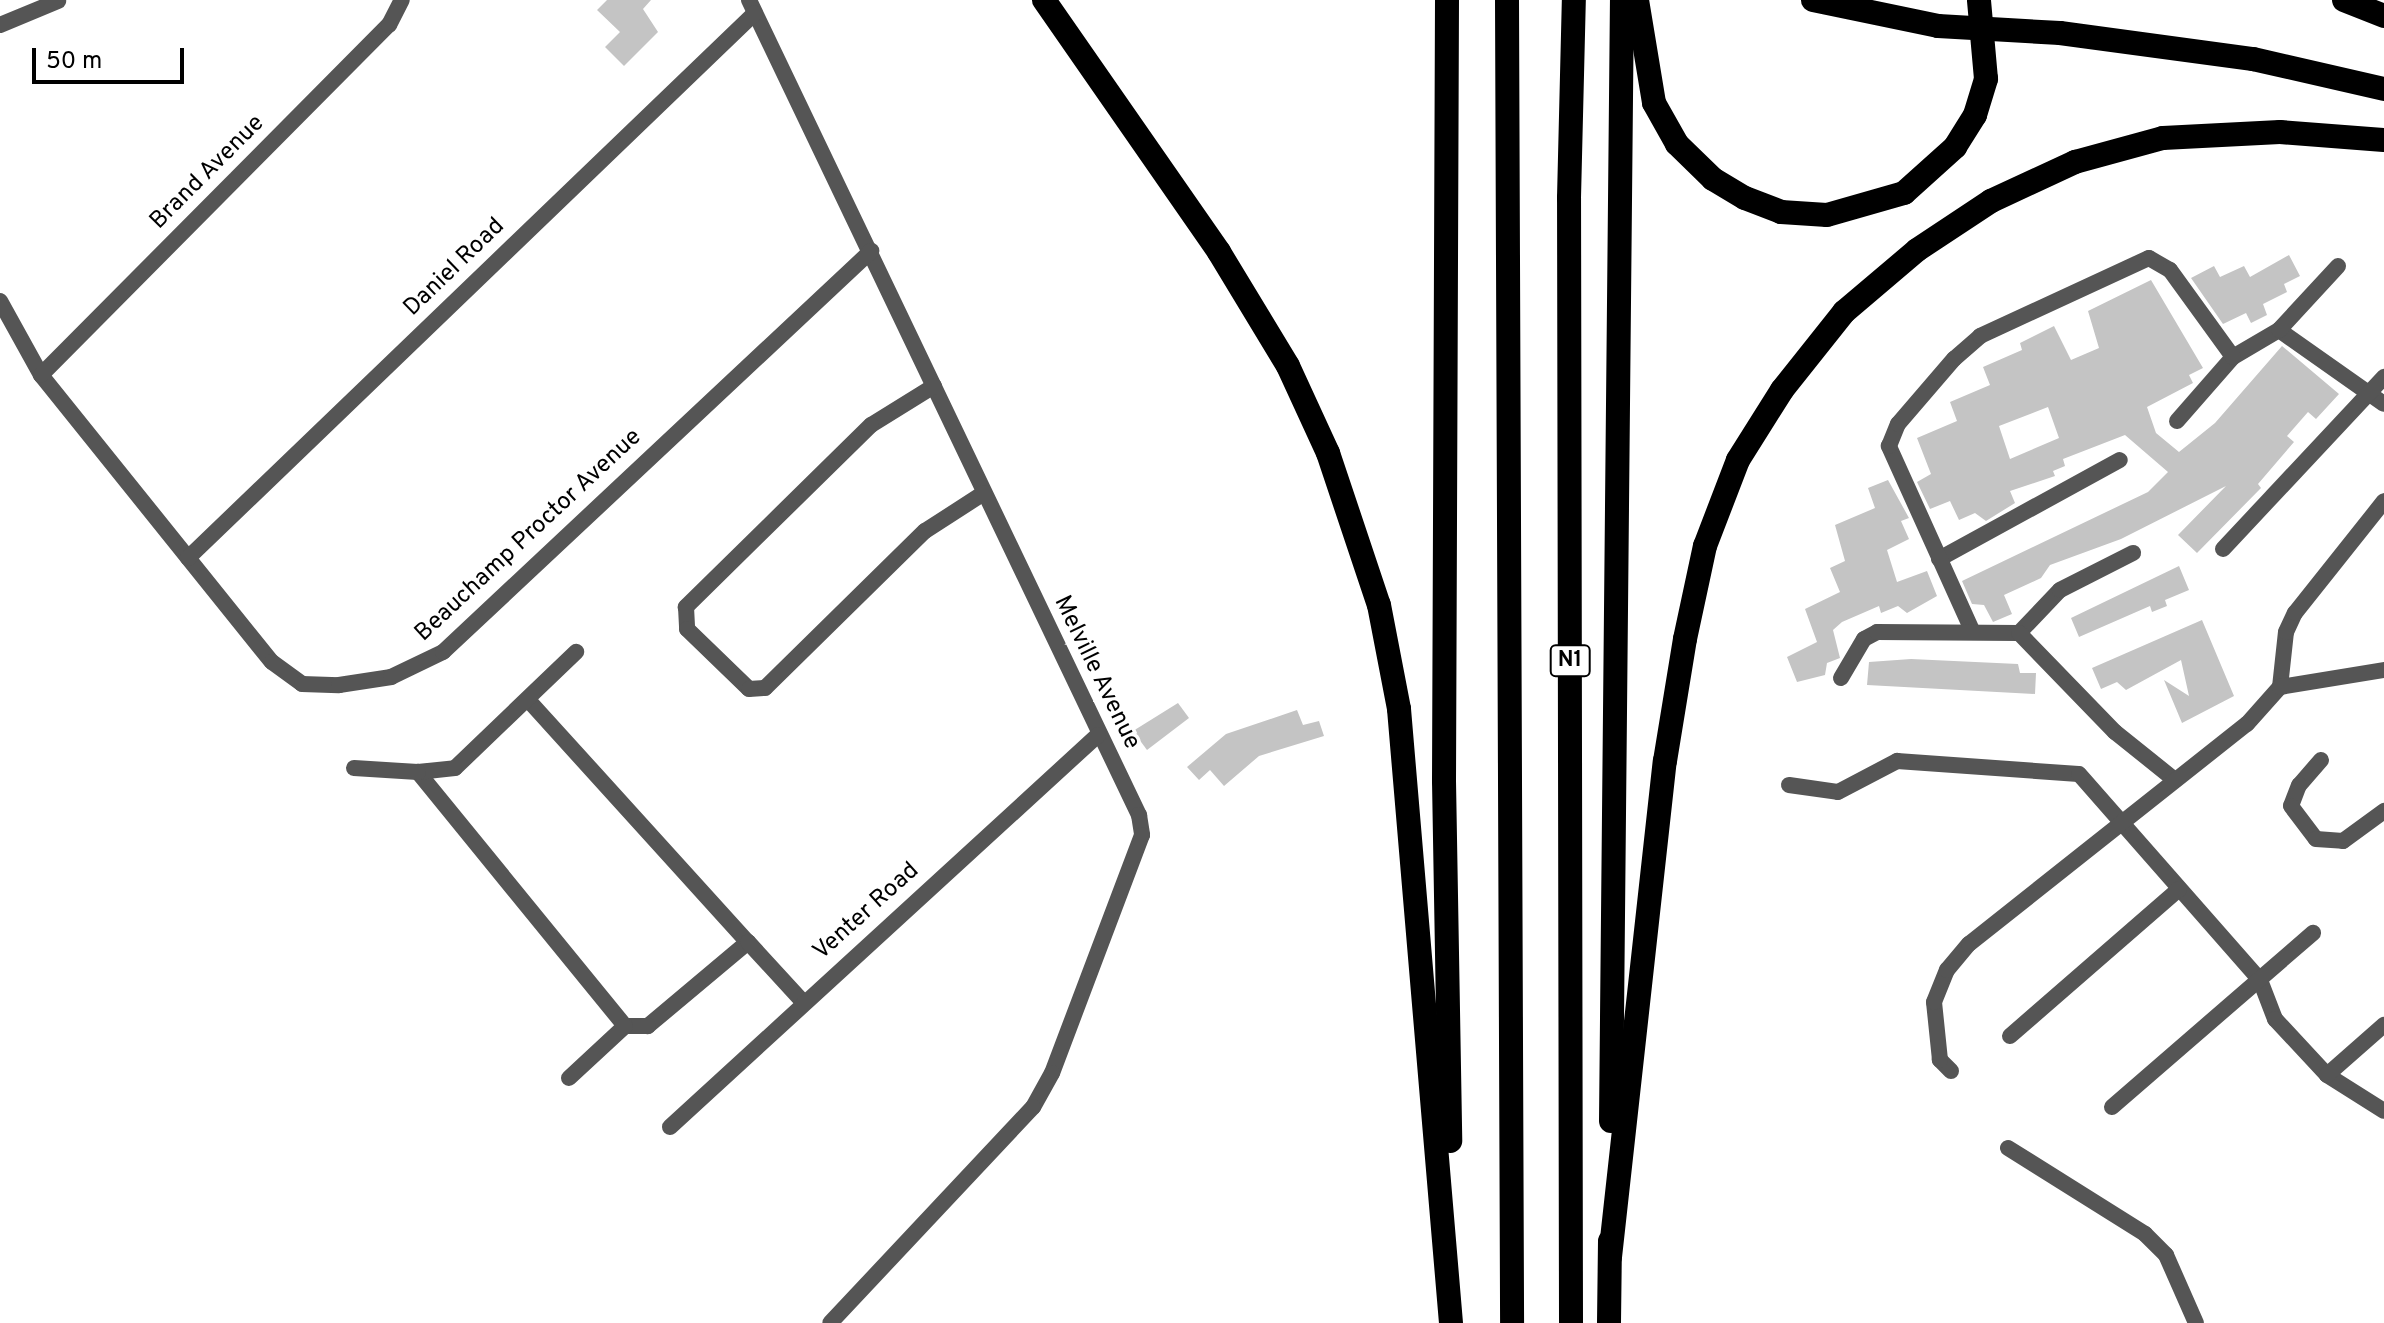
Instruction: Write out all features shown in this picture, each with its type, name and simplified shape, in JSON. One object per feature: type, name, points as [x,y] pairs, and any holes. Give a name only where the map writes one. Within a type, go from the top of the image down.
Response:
[{"type":"highway","points":[[1044,0],[1219,252],[1288,366],[1328,453],[1379,605],[1399,709],[1452,1323]]},
{"type":"highway","points":[[1447,0],[1444,781],[1452,1323]]},
{"type":"highway","points":[[1507,0],[1512,1323]]},
{"type":"highway","name":"N1","points":[[1571,1323],[1569,198],[1574,0]]},
{"type":"highway","points":[[1609,1323],[1622,0]]},
{"type":"highway","points":[[1637,0],[1654,103],[1677,144],[1713,179],[1745,198],[1781,212],[1827,215],[1904,193],[1955,147],[1975,115],[1986,79],[1979,0]]},
{"type":"highway","points":[[1813,0],[1938,26],[2060,33],[2253,59],[2384,89]]},
{"type":"highway","points":[[2344,0],[2384,16]]},
{"type":"highway","points":[[1610,1257],[1665,761],[1685,639],[1705,546],[1738,460],[1782,390],[1844,312],[1917,250],[1991,201],[2075,162],[2163,138],[2280,132],[2384,140]]},
{"type":"street","name":"Brand Avenue","points":[[41,375],[389,25],[402,0]]},
{"type":"street","points":[[0,25],[58,1]]},
{"type":"street","name":"Melville Avenue","points":[[752,6],[871,251],[1098,735],[1139,815],[1142,835],[1052,1073],[1010,1136],[833,1322]]},
{"type":"street","name":"Daniel Road","points":[[188,558],[752,6]]},
{"type":"street","name":"Beauchamp Proctor Avenue","points":[[0,301],[41,375],[272,662],[302,684],[391,677],[428,663],[871,251]]},
{"type":"street","points":[[1971,628],[1889,446],[1898,424],[1980,336],[2149,258],[2170,270],[2233,357]]},
{"type":"street","points":[[2177,421],[2233,357],[2279,330],[2338,266]]},
{"type":"street","points":[[2279,330],[2384,404]]},
{"type":"street","points":[[2223,549],[2384,377]]},
{"type":"street","points":[[934,386],[881,416],[686,607],[687,629],[749,689],[765,688],[925,531],[984,493]]},
{"type":"street","points":[[1939,559],[2120,460]]},
{"type":"street","points":[[1951,1071],[1940,1060],[1934,1025],[1934,1002],[1947,970],[1989,925],[2247,724],[2280,687],[2286,632],[2295,613],[2384,501]]},
{"type":"street","points":[[2019,633],[2060,590],[2133,553]]},
{"type":"street","points":[[1841,678],[1864,639],[1877,632],[1971,628],[2019,633],[2115,732],[2175,780]]},
{"type":"street","points":[[354,768],[418,772],[455,768],[530,702],[576,652]]},
{"type":"street","points":[[2280,687],[2384,670]]},
{"type":"street","points":[[530,702],[803,1002]]},
{"type":"street","name":"Venter Road","points":[[670,1127],[1098,735]]},
{"type":"street","points":[[2321,760],[2299,785],[2291,806],[2316,839],[2343,841],[2384,811]]},
{"type":"street","points":[[1789,785],[1838,792],[1897,761],[2070,771],[2085,778],[2119,822],[2260,980],[2275,1019],[2327,1075],[2384,1111]]},
{"type":"street","points":[[418,772],[625,1026],[636,1030],[663,1017],[748,942]]},
{"type":"street","points":[[2010,1036],[2179,889]]},
{"type":"street","points":[[2112,1107],[2313,933]]},
{"type":"street","points":[[2327,1075],[2384,1025]]},
{"type":"street","points":[[569,1078],[625,1026]]},
{"type":"street","points":[[2008,1148],[2145,1234],[2166,1255],[2196,1323]]},
{"type":"building","points":[[607,0],[651,0],[643,9],[658,32],[624,66],[605,47],[620,32],[597,10]]},
{"type":"building","points":[[2289,255],[2300,276],[2284,284],[2287,292],[2263,304],[2267,315],[2251,323],[2246,313],[2223,324],[2191,278],[2214,266],[2220,277],[2244,266],[2250,277]]},
{"type":"building","points":[[2151,280],[2203,368],[2189,375],[2193,383],[2147,407],[2156,433],[2179,452],[2215,423],[2282,346],[2339,394],[2316,419],[2308,412],[2287,436],[2294,442],[2258,484],[2261,488],[2197,553],[2178,535],[2226,486],[2121,539],[2050,565],[2041,578],[2004,595],[2012,614],[1993,622],[1984,605],[1972,604],[1962,581],[2148,492],[2168,472],[2125,435],[2063,459],[2065,466],[2053,471],[2055,476],[2010,491],[2015,503],[1986,521],[1975,513],[1959,520],[1950,501],[1930,509],[1917,482],[1931,474],[1917,438],[1957,421],[1950,402],[1990,385],[1983,367],[2022,350],[2020,343],[2054,326],[2071,360],[2099,348],[2088,311]],"holes":[[[2048,407],[2059,438],[2010,459],[1999,426]]]},
{"type":"building","points":[[1888,480],[1909,518],[1901,521],[1909,539],[1887,550],[1897,582],[1927,571],[1937,596],[1907,613],[1898,606],[1881,613],[1879,606],[1842,622],[1833,630],[1840,658],[1827,663],[1825,675],[1797,682],[1787,657],[1817,642],[1805,609],[1840,592],[1830,568],[1845,561],[1835,525],[1875,508],[1868,488]]},
{"type":"building","points":[[2179,566],[2189,590],[2165,600],[2167,606],[2152,612],[2150,606],[2079,637],[2071,618]]},
{"type":"building","points":[[2202,620],[2234,696],[2182,723],[2164,680],[2189,696],[2181,660],[2126,690],[2117,682],[2101,689],[2092,668]]},
{"type":"building","points":[[1911,659],[2018,664],[2020,673],[2036,673],[2035,694],[1867,685],[1869,662]]},
{"type":"building","points":[[1178,703],[1189,718],[1147,750],[1133,731]]},
{"type":"building","points":[[1297,710],[1303,725],[1319,721],[1324,736],[1259,756],[1224,786],[1210,770],[1199,780],[1187,767],[1226,734]]}]
